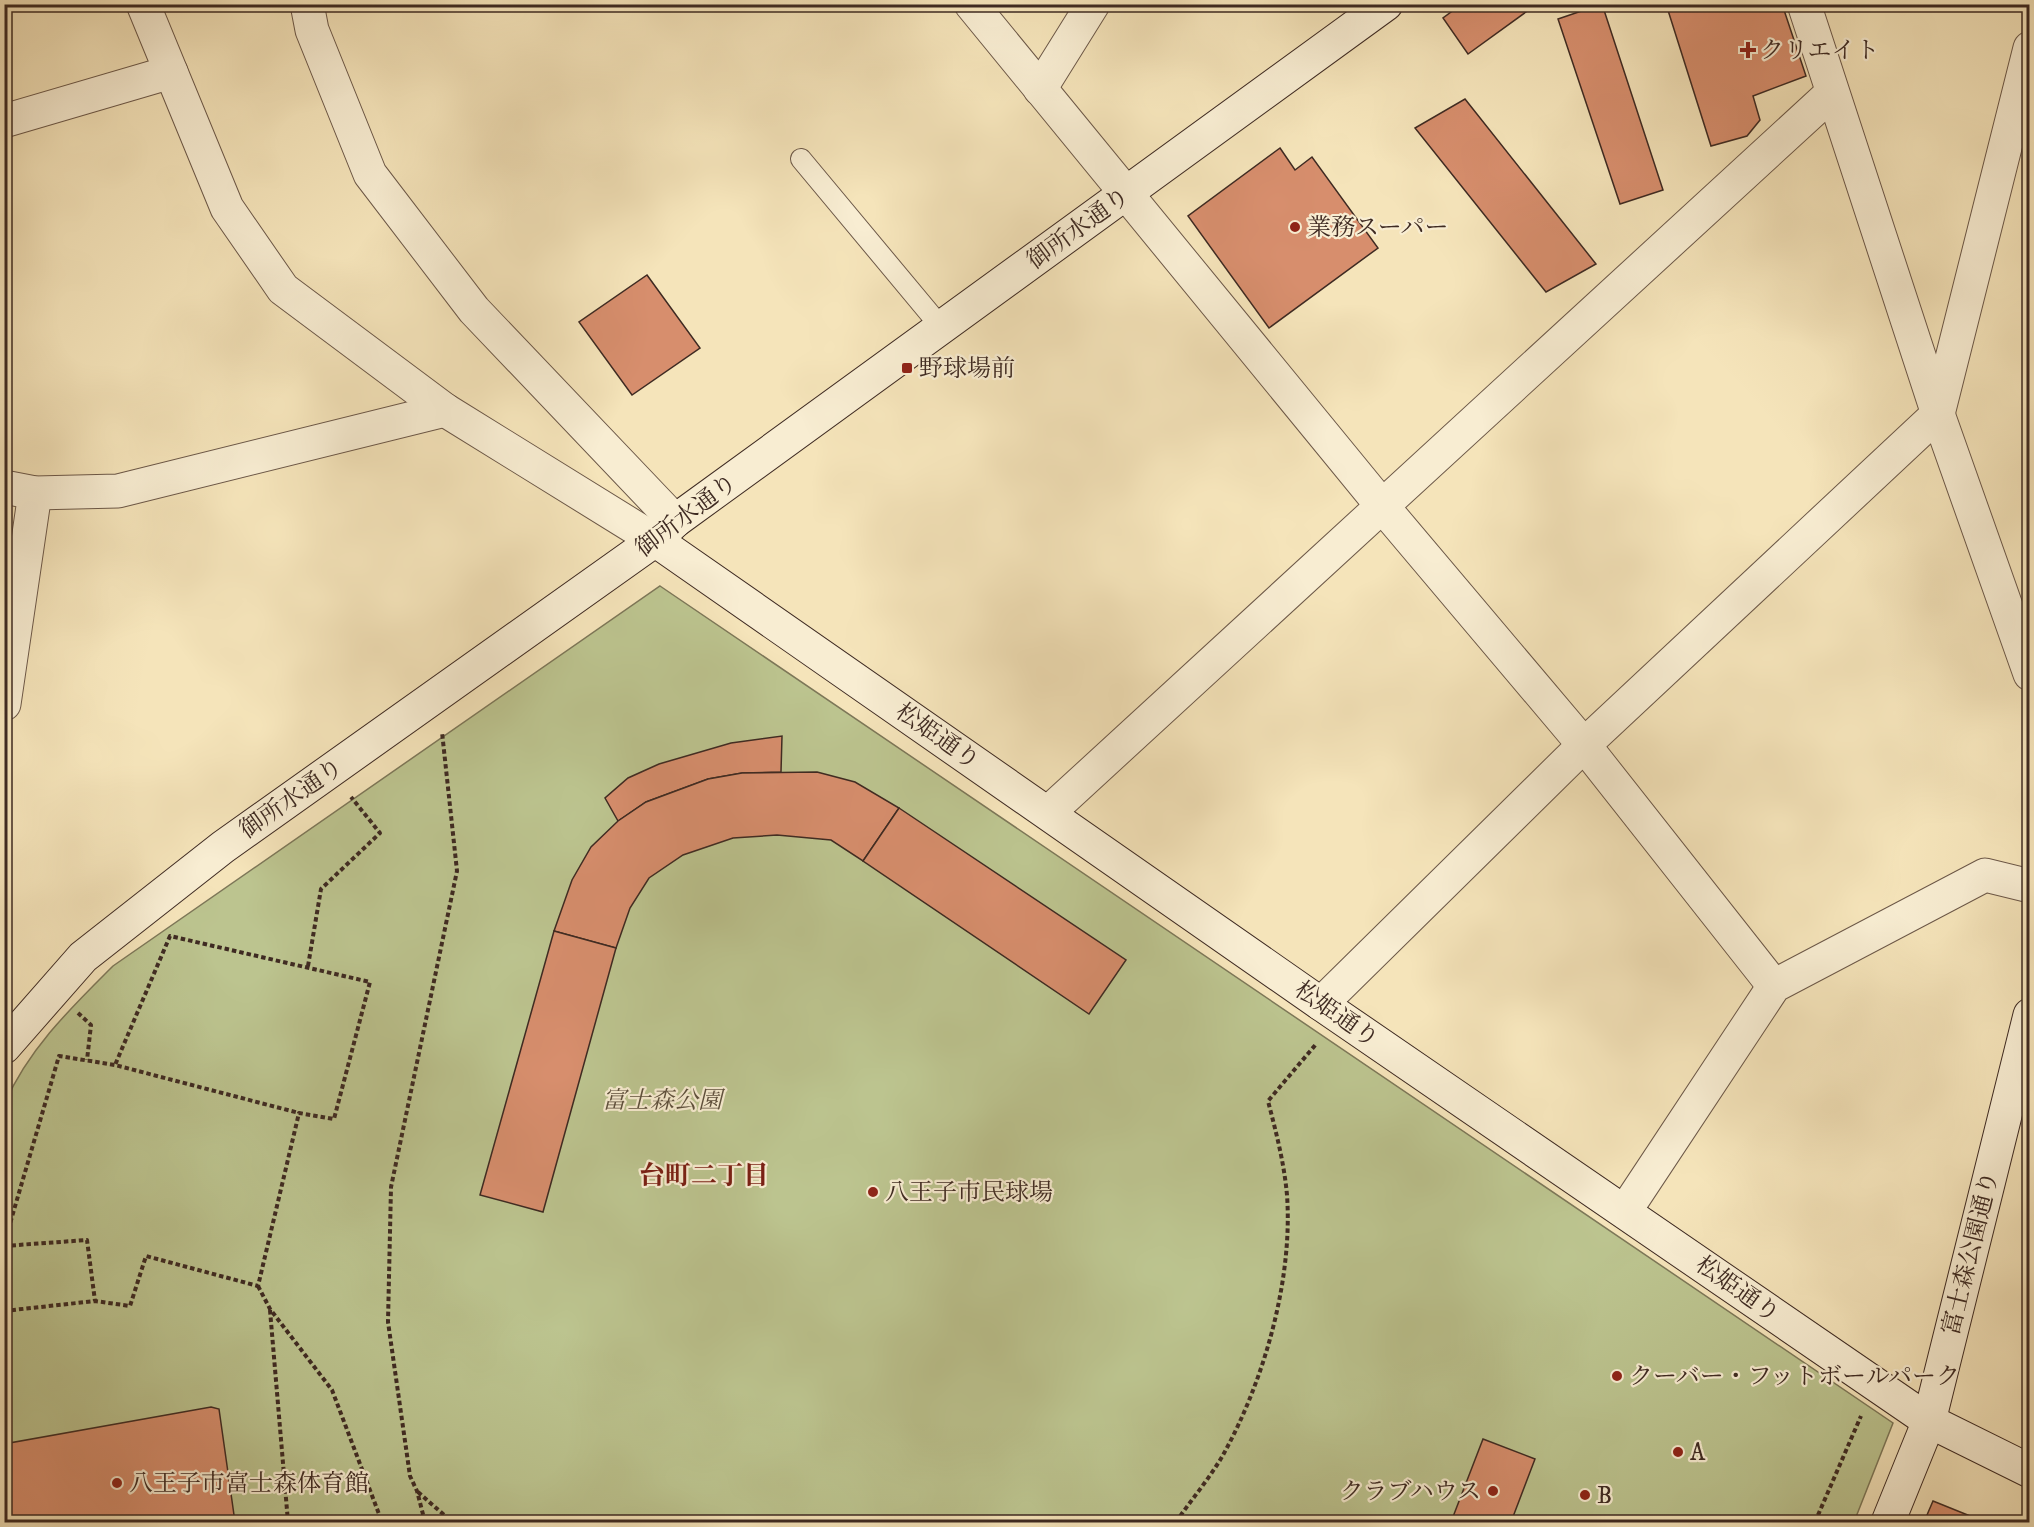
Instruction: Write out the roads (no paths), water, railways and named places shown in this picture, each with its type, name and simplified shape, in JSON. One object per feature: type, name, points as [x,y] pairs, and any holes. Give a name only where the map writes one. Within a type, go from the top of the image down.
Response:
[{"type":"street","points":[[143,4],[227,208],[283,289],[445,410],[665,530]]},
{"type":"street","points":[[307,4],[312,30],[370,174],[474,310],[665,530]]},
{"type":"street","points":[[971,4],[1383,507],[1584,745],[1774,986]]},
{"type":"street","points":[[1040,89],[1093,4]]},
{"type":"street","name":"御所水通り","points":[[4,1047],[82,957],[204,861],[665,530],[1386,4]]},
{"type":"street","points":[[1804,4],[1938,414],[2030,674]]},
{"type":"street","points":[[1321,1004],[1584,745],[1938,414],[2030,48]]},
{"type":"street","points":[[4,121],[171,72]]},
{"type":"street","points":[[1048,813],[1832,93]]},
{"type":"street","points":[[4,704],[20,490],[118,491],[445,410]]},
{"type":"street","name":"松姫通り","points":[[665,530],[1048,813],[1321,1004],[1929,1421],[2030,1471]]},
{"type":"street","points":[[1625,1211],[1774,986],[1985,875],[2030,886]]},
{"type":"street","name":"富士森公園通り","points":[[1888,1522],[1929,1421],[2030,1015]]},
{"type":"lane","points":[[801,159],[941,327]]},
{"type":"place","name":"クリエイト","points":[[1748,50]]},
{"type":"place","name":"業務スーパー","points":[[1295,227]]},
{"type":"place","name":"野球場前","points":[[907,368]]},
{"type":"place","name":"八王子市民球場","points":[[873,1192]]},
{"type":"place","name":"クーバー・フットボールパーク","points":[[1617,1376]]},
{"type":"place","name":"A","points":[[1678,1452]]},
{"type":"place","name":"八王子市富士森体育館","points":[[117,1483]]},
{"type":"place","name":"クラブハウス","points":[[1493,1491]]},
{"type":"place","name":"B","points":[[1585,1495]]},
{"type":"district","name":"台町二丁目","points":[[704,1175]]},
{"type":"park label","name":"富士森公園","points":[[662,1100]]}]
